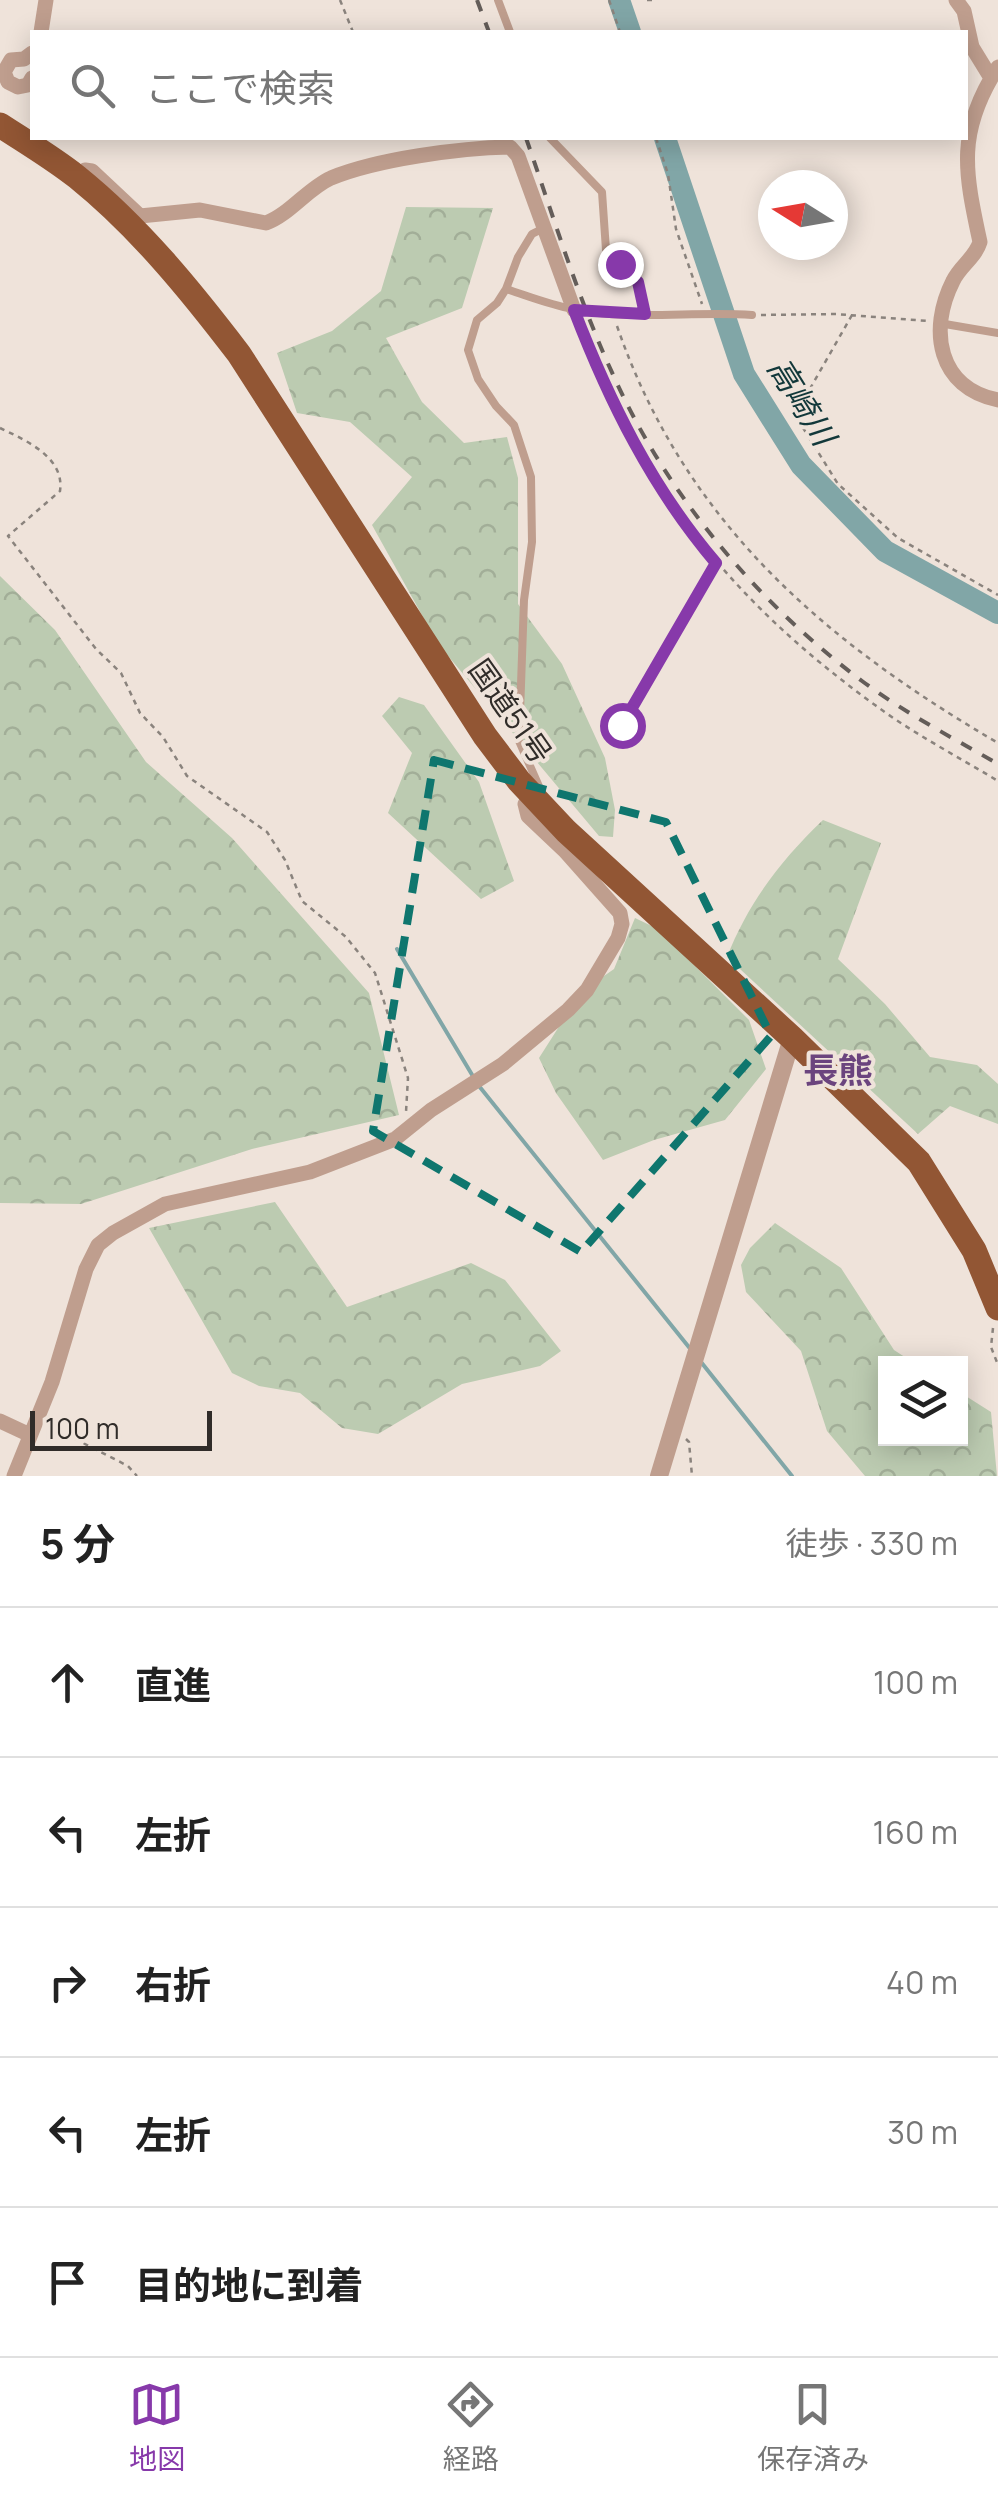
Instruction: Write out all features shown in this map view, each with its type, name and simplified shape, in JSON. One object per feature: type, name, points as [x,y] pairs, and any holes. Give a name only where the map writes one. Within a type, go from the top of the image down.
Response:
[{"type":"highway","name":"国道51号","points":[[0,125],[78,178],[172,271],[239,354],[485,736],[566,831],[792,1038],[919,1162],[974,1250],[996,1305]]},
{"type":"street","points":[[40,30],[46,0]]},
{"type":"street","points":[[956,0],[964,11],[972,47],[995,73],[970,126],[968,139]]},
{"type":"street","points":[[30,55],[11,60],[4,72],[8,82],[18,88],[30,81]]},
{"type":"street","points":[[968,140],[968,194],[980,242],[951,284],[940,323],[948,371],[959,383],[998,400]]},
{"type":"street","points":[[78,178],[85,170],[92,170],[140,216],[200,210],[266,223],[330,179],[421,157],[510,147],[518,156],[574,310]]},
{"type":"street","points":[[14,1476],[57,1366],[86,1268],[98,1245],[112,1233],[166,1204],[310,1172],[395,1139],[504,1064],[587,990],[618,938],[620,914],[575,861],[528,816],[524,804],[534,797]]},
{"type":"street","points":[[659,1476],[792,1038]]},
{"type":"street","points":[[0,1421],[30,1435]]},
{"type":"lane","points":[[498,0],[509,30]]},
{"type":"lane","points":[[552,140],[602,192],[606,250],[638,282],[645,314]]},
{"type":"lane","points":[[534,797],[542,790],[519,742],[524,600],[532,542],[532,477],[514,425],[486,393],[468,350],[477,320],[506,289],[532,234],[544,228]]},
{"type":"lane","points":[[506,289],[574,310],[752,315]]},
{"type":"lane","points":[[940,323],[998,333]]},
{"type":"path","points":[[340,0],[351,30]]},
{"type":"path","points":[[609,0],[619,30]]},
{"type":"path","points":[[647,0],[654,0]]},
{"type":"path","points":[[657,140],[668,174],[676,229],[704,312]]},
{"type":"path","points":[[574,310],[634,446],[683,522],[716,563],[768,619],[878,708],[998,781]]},
{"type":"path","points":[[613,314],[642,392],[672,444],[718,514],[766,571],[873,664],[998,743]]},
{"type":"path","points":[[752,315],[852,315],[940,323]]},
{"type":"path","points":[[852,315],[795,415],[838,484],[898,538],[998,595]]},
{"type":"path","points":[[0,428],[38,446],[58,471],[62,484],[60,491],[8,536],[96,649],[121,673],[140,714],[163,737],[187,776],[267,832],[286,860],[302,901],[346,937],[374,973],[408,1078],[406,1128]]},
{"type":"path","points":[[622,725],[716,563]]},
{"type":"path","points":[[996,1305],[992,1347],[998,1364]]},
{"type":"path","points":[[37,1418],[128,1466],[137,1476]]},
{"type":"path","points":[[674,1428],[689,1442],[692,1476]]},
{"type":"highlighted area","points":[[434,760],[666,822],[771,1036],[581,1252],[373,1131]]},
{"type":"green space","points":[[406,207],[493,208],[462,308],[386,338],[422,402],[464,443],[507,437],[518,478],[518,604],[562,664],[605,758],[615,810],[613,837],[599,836],[438,644],[372,525],[412,477],[350,422],[297,413],[277,353],[332,331],[381,291]]},
{"type":"green space","points":[[0,576],[55,630],[146,762],[232,838],[369,993],[399,1115],[252,1149],[81,1204],[0,1203]]},
{"type":"green space","points":[[399,697],[424,705],[479,782],[514,881],[481,899],[388,813],[412,753],[382,716]]},
{"type":"green space","points":[[823,820],[881,843],[838,959],[885,1004],[930,1057],[977,1065],[998,1084],[998,1124],[950,1106],[918,1134],[727,957],[767,883]]},
{"type":"green space","points":[[635,918],[658,929],[749,1020],[766,1069],[725,1120],[654,1140],[603,1160],[556,1093],[539,1058],[581,992],[614,969]]},
{"type":"green space","points":[[275,1202],[347,1307],[471,1263],[505,1280],[561,1351],[540,1366],[462,1384],[378,1434],[342,1428],[300,1393],[259,1386],[232,1373],[149,1228]]},
{"type":"green space","points":[[775,1223],[841,1268],[894,1350],[903,1356],[878,1356],[878,1446],[968,1446],[968,1397],[991,1412],[997,1476],[865,1476],[827,1431],[801,1351],[746,1292],[741,1265],[750,1248]]},
{"type":"waterway","name":"高崎川","points":[[619,0],[629,30]]},
{"type":"waterway","name":"高崎川","points":[[666,140],[744,374],[801,465],[885,551],[998,613]]},
{"type":"waterway","points":[[397,949],[474,1078]]},
{"type":"waterway","points":[[479,1086],[692,1351]]},
{"type":"waterway","points":[[701,1362],[792,1476]]},
{"type":"railway","points":[[477,0],[488,30]]},
{"type":"railway","points":[[527,140],[602,350],[637,423],[689,506],[752,583],[824,651],[895,704],[998,764]]},
{"type":"district","name":"長熊","points":[[838,1070]]},
{"type":"route","points":[[620,264],[638,282],[645,314],[574,310],[634,446],[683,522],[716,563],[622,725]]}]
